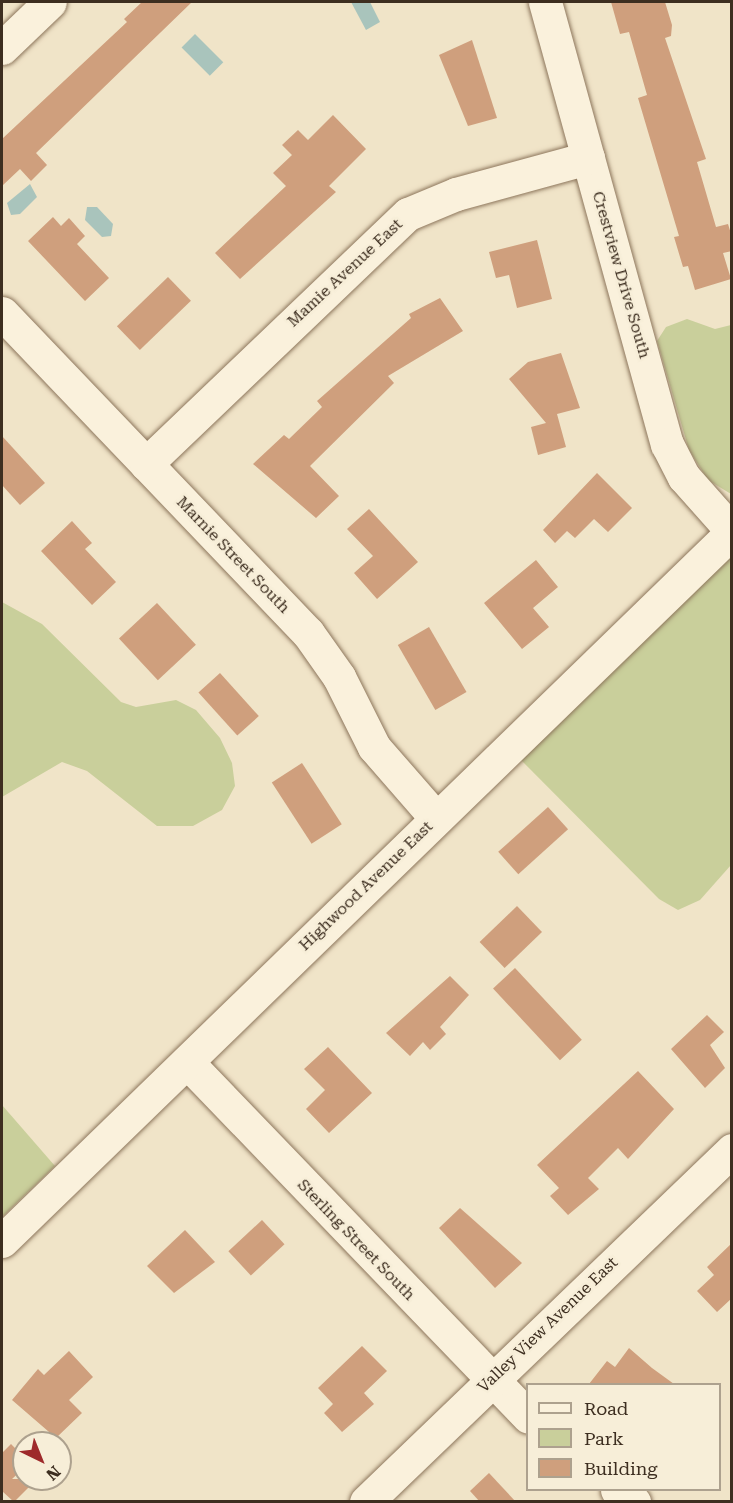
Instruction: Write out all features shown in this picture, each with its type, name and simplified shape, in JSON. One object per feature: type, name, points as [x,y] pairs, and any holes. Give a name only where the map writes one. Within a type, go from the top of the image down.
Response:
[{"type":"street","points":[[2,48],[50,2]]},
{"type":"street","name":"Crestview Drive South","points":[[545,2],[670,452],[691,486],[732,532]]},
{"type":"street","name":"Mamie Avenue East","points":[[146,464],[408,214],[456,194],[588,158]]},
{"type":"street","name":"Marnie Street South","points":[[2,313],[308,633],[339,677],[374,747],[436,818]]},
{"type":"street","name":"Highwood Avenue East","points":[[2,1241],[732,532]]},
{"type":"street","name":"Sterling Street South","points":[[187,1062],[526,1414]]},
{"type":"street","name":"Valley View Avenue East","points":[[366,1502],[732,1150]]},
{"type":"street","points":[[618,1491],[634,1502]]},
{"type":"green space","points":[[687,319],[715,329],[731,325],[731,494],[708,480],[689,450],[657,341],[666,327]]},
{"type":"green space","points":[[731,556],[731,865],[700,900],[678,910],[659,899],[521,760]]},
{"type":"green space","points":[[2,602],[42,624],[121,702],[136,707],[176,700],[196,710],[220,738],[232,763],[235,786],[222,810],[193,826],[157,826],[87,771],[62,762],[2,797]]},
{"type":"green space","points":[[2,1105],[55,1166],[3,1216],[2,1214]]},
{"type":"water","points":[[351,2],[370,2],[380,22],[366,30]]},
{"type":"water","points":[[195,34],[223,62],[210,76],[182,47]]},
{"type":"water","points":[[30,184],[37,197],[20,214],[11,215],[7,203]]},
{"type":"water","points":[[87,207],[97,207],[113,224],[111,236],[102,237],[85,220]]},
{"type":"building","points":[[142,2],[192,2],[36,153],[47,165],[31,181],[20,169],[2,186],[2,139],[127,22],[124,19]]},
{"type":"building","points":[[611,2],[665,2],[672,25],[671,36],[665,38],[706,159],[697,162],[716,227],[728,224],[732,237],[732,251],[723,253],[731,279],[695,290],[688,266],[683,267],[674,237],[679,236],[638,98],[647,95],[629,32],[620,34]]},
{"type":"building","points":[[472,40],[497,118],[468,126],[439,55]]},
{"type":"building","points":[[333,115],[366,149],[329,186],[336,192],[240,279],[215,253],[286,186],[273,173],[292,155],[282,145],[298,130],[308,140]]},
{"type":"building","points":[[53,217],[61,226],[69,218],[85,236],[77,244],[109,278],[85,301],[28,241]]},
{"type":"building","points":[[537,240],[552,299],[517,308],[509,275],[496,278],[489,252]]},
{"type":"building","points":[[168,277],[191,301],[140,350],[117,326]]},
{"type":"building","points":[[440,298],[463,331],[388,376],[394,383],[310,466],[339,496],[316,518],[253,464],[284,435],[289,439],[322,407],[317,401],[411,318],[409,314]]},
{"type":"building","points":[[561,353],[580,408],[557,414],[566,447],[538,455],[531,427],[546,423],[509,379],[528,362]]},
{"type":"building","points":[[2,436],[45,483],[20,505],[2,485]]},
{"type":"building","points":[[597,473],[632,508],[608,532],[594,519],[575,538],[567,531],[555,543],[543,530]]},
{"type":"building","points":[[369,509],[418,562],[377,599],[354,573],[373,556],[347,529]]},
{"type":"building","points":[[72,521],[92,543],[85,549],[116,582],[92,605],[41,551]]},
{"type":"building","points":[[536,560],[558,587],[533,608],[549,627],[522,649],[484,603]]},
{"type":"building","points":[[157,603],[196,645],[158,680],[119,638]]},
{"type":"building","points":[[429,627],[466,692],[435,710],[398,645]]},
{"type":"building","points":[[220,673],[259,716],[237,736],[198,692]]},
{"type":"building","points":[[302,763],[342,824],[312,844],[272,783]]},
{"type":"building","points":[[548,807],[568,829],[518,874],[498,852]]},
{"type":"building","points":[[517,906],[542,932],[505,968],[480,942]]},
{"type":"building","points":[[515,968],[582,1040],[560,1060],[493,988]]},
{"type":"building","points":[[450,976],[469,995],[440,1027],[446,1034],[430,1050],[423,1042],[410,1056],[386,1033]]},
{"type":"building","points":[[707,1015],[724,1032],[710,1045],[725,1068],[705,1088],[671,1049]]},
{"type":"building","points":[[328,1047],[372,1093],[329,1133],[306,1109],[325,1090],[304,1069]]},
{"type":"building","points":[[638,1071],[674,1109],[628,1159],[618,1148],[588,1178],[599,1189],[568,1215],[550,1196],[559,1188],[537,1165]]},
{"type":"building","points":[[460,1208],[522,1263],[495,1288],[439,1228]]},
{"type":"building","points":[[262,1220],[285,1244],[251,1276],[228,1251]]},
{"type":"building","points":[[185,1230],[215,1262],[174,1293],[147,1266]]},
{"type":"building","points":[[732,1243],[732,1298],[717,1312],[697,1291],[714,1275],[707,1267]]},
{"type":"building","points":[[362,1346],[387,1371],[364,1393],[374,1404],[342,1432],[324,1413],[333,1404],[318,1388]]},
{"type":"building","points":[[629,1348],[673,1383],[590,1383],[607,1361],[615,1367]]},
{"type":"building","points":[[69,1351],[93,1377],[69,1400],[82,1413],[63,1431],[48,1431],[12,1400],[38,1369],[44,1375]]},
{"type":"building","points":[[12,1445],[12,1491],[25,1491],[14,1502],[2,1491],[2,1453]]},
{"type":"building","points":[[489,1473],[516,1502],[480,1502],[470,1491]]}]
